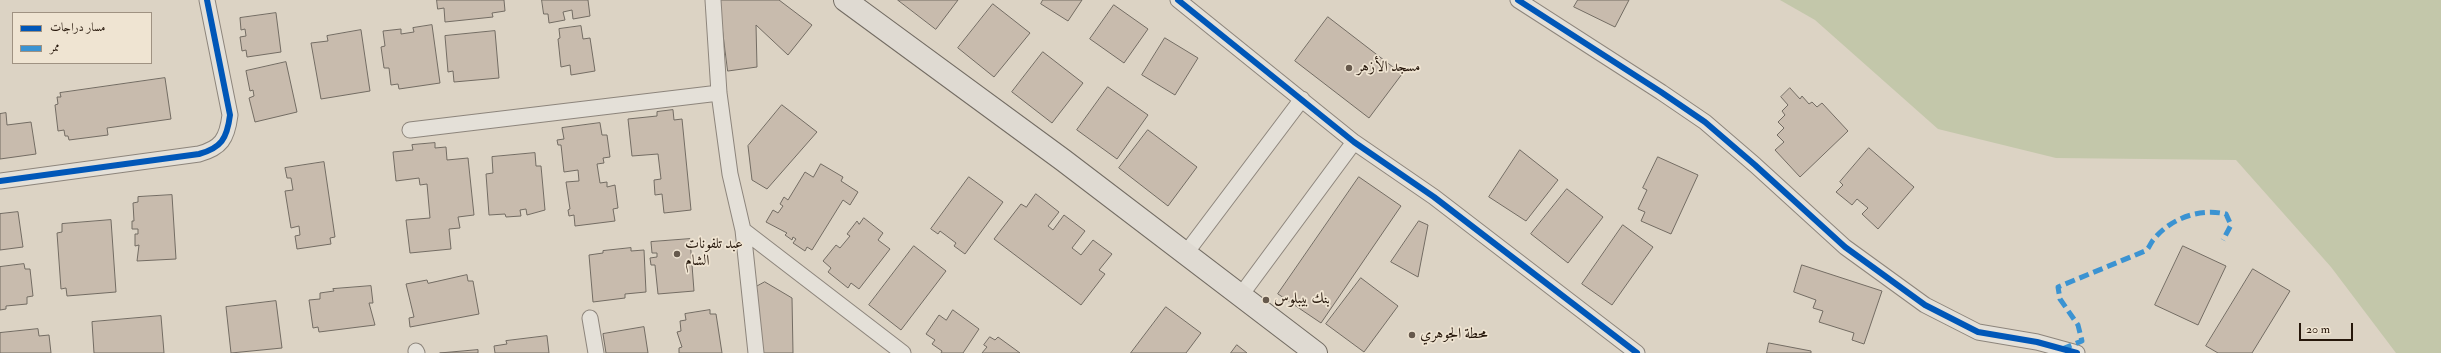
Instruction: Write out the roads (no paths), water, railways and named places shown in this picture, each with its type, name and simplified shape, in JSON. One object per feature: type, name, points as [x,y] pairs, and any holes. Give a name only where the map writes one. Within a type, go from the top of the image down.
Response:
[{"type":"main road","points":[[844,0],[1186,253],[1316,353]]},
{"type":"street","points":[[0,181],[199,154],[214,150],[227,132],[230,115],[207,0]]},
{"type":"street","points":[[713,0],[718,93],[730,174],[743,230],[756,353]]},
{"type":"street","points":[[1178,0],[1354,142],[1434,197],[1637,353]]},
{"type":"street","points":[[1518,0],[1662,92],[1705,122],[1755,165],[1845,248],[1925,305],[1978,332],[2037,342],[2077,353]]},
{"type":"street","points":[[410,130],[718,93]]},
{"type":"street","points":[[1186,253],[1302,99]]},
{"type":"street","points":[[1241,295],[1354,142]]},
{"type":"street","points":[[743,230],[903,353]]},
{"type":"street","points":[[590,318],[596,353]]},
{"type":"place","name":"مسجد الأزهر","points":[[1349,68]]},
{"type":"place","name":"عبد تلفونات الشام","points":[[677,254]]},
{"type":"place","name":"بنك بيبلوس","points":[[1266,300]]},
{"type":"place","name":"محطة الجوهري","points":[[1412,335]]}]
